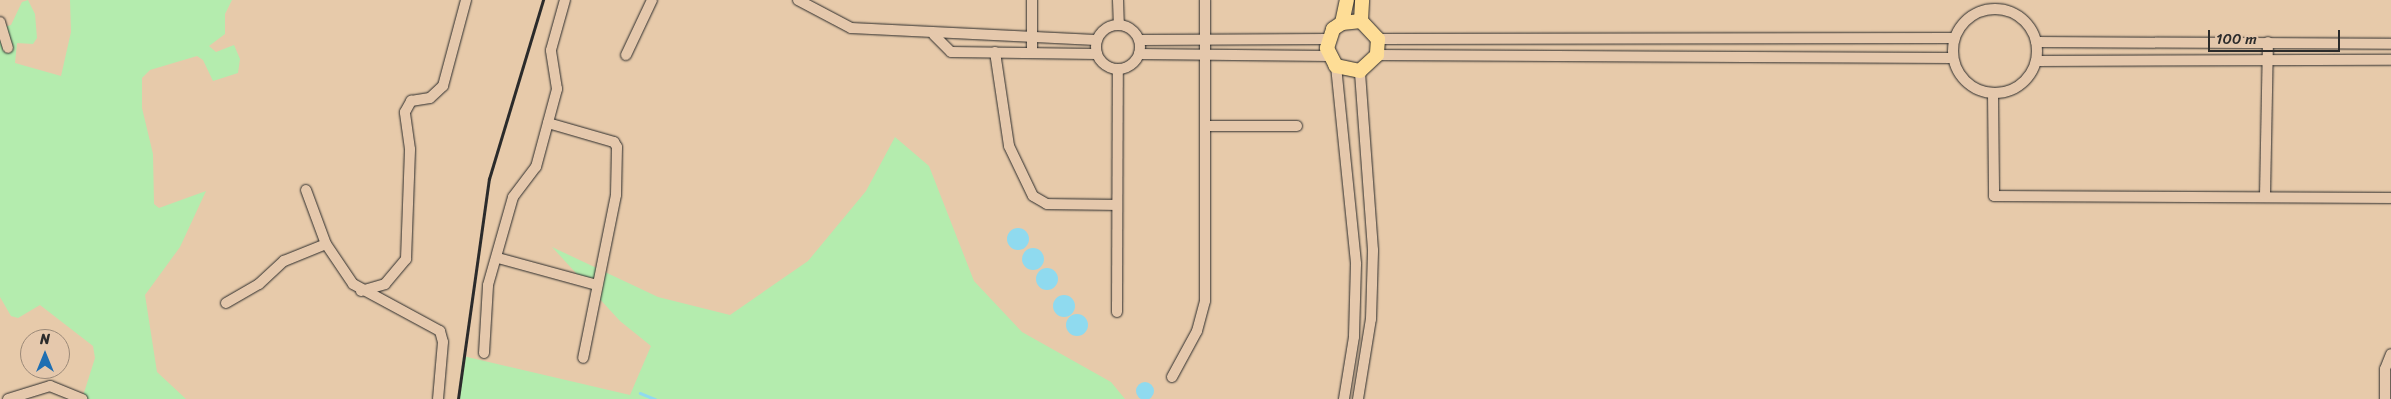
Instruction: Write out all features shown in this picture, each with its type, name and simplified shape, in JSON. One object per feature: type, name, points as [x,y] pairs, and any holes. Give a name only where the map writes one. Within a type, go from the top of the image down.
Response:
[{"type":"highway","points":[[1347,0],[1342,23],[1328,39],[1332,61],[1360,71],[1378,55],[1378,39],[1360,21]]},
{"type":"highway","points":[[1360,21],[1362,0]]},
{"type":"highway","points":[[1342,23],[1360,21]]},
{"type":"street","points":[[361,291],[385,284],[406,259],[410,149],[405,112],[411,101],[430,98],[443,86],[466,0]]},
{"type":"street","points":[[484,353],[485,299],[498,258],[513,197],[532,178],[558,89],[551,50],[565,0]]},
{"type":"street","points":[[626,55],[652,0]]},
{"type":"street","points":[[798,0],[851,28],[934,35],[1096,40]]},
{"type":"street","points":[[1032,0],[1032,53]]},
{"type":"street","points":[[1118,0],[1118,25]]},
{"type":"street","points":[[1172,377],[1196,331],[1205,302],[1205,0]]},
{"type":"street","points":[[1993,4],[2016,14],[2036,42],[2036,61],[2015,88],[1993,93],[1963,79],[1953,58],[1954,38],[1969,18],[1993,4]]},
{"type":"street","points":[[0,22],[8,48]]},
{"type":"street","points":[[1118,25],[1132,29],[1140,40],[1139,54],[1131,66],[1118,70],[1105,65],[1097,54],[1096,40],[1105,29],[1118,25]]},
{"type":"street","points":[[934,35],[951,52],[1097,54]]},
{"type":"street","points":[[1378,39],[1954,38]]},
{"type":"street","points":[[1140,40],[1328,39]]},
{"type":"street","points":[[2036,42],[2391,44]]},
{"type":"street","points":[[2265,196],[2268,42]]},
{"type":"street","points":[[995,52],[1009,146],[1034,196],[1047,204],[1118,205]]},
{"type":"street","points":[[1139,54],[1332,61],[1356,264],[1354,337],[1344,399]]},
{"type":"street","points":[[1378,55],[1953,58]]},
{"type":"street","points":[[2036,61],[2391,60]]},
{"type":"street","points":[[1117,312],[1118,70]]},
{"type":"street","points":[[1358,399],[1370,319],[1373,250],[1360,71]]},
{"type":"street","points":[[1993,93],[1994,196],[2391,198]]},
{"type":"street","points":[[548,123],[614,142],[617,147],[616,195],[583,358]]},
{"type":"street","points":[[1205,126],[1297,126]]},
{"type":"street","points":[[306,190],[326,244],[361,291],[440,331],[443,342],[438,399]]},
{"type":"street","points":[[226,303],[259,284],[284,261],[326,244]]},
{"type":"street","points":[[498,258],[597,285]]},
{"type":"street","points":[[2384,399],[2385,369],[2391,354]]},
{"type":"street","points":[[8,399],[50,386],[83,399]]},
{"type":"green space","points":[[28,0],[35,14],[37,38],[33,44],[17,43],[15,63],[61,76],[71,32],[70,0],[232,0],[225,14],[225,34],[209,46],[216,52],[234,45],[240,59],[238,73],[213,81],[203,60],[197,56],[150,70],[142,78],[142,108],[153,154],[154,204],[159,208],[206,191],[180,247],[145,295],[157,372],[186,399],[82,399],[95,358],[93,346],[40,305],[18,318],[11,316],[0,297],[0,21],[4,27],[11,25],[22,2]]},
{"type":"green space","points":[[895,137],[929,166],[974,281],[1022,332],[1111,382],[1125,399],[458,399],[463,356],[630,395],[651,346],[620,321],[552,247],[658,297],[730,315],[808,261],[866,191]]},
{"type":"water","points":[[1018,228],[1026,231],[1029,239],[1026,247],[1018,250],[1010,247],[1007,239],[1010,231]]},
{"type":"water","points":[[1033,248],[1041,251],[1044,259],[1041,267],[1033,270],[1025,267],[1022,259],[1025,251]]},
{"type":"water","points":[[1047,268],[1055,271],[1058,279],[1055,287],[1047,290],[1039,287],[1036,279],[1039,271]]},
{"type":"water","points":[[1064,295],[1072,298],[1075,306],[1072,314],[1064,317],[1056,314],[1053,306],[1056,298]]},
{"type":"water","points":[[1077,314],[1085,317],[1088,325],[1085,333],[1077,336],[1069,333],[1066,325],[1069,317]]},
{"type":"water","points":[[1145,382],[1151,385],[1154,391],[1151,397],[1145,400],[1139,397],[1136,391],[1139,385]]},
{"type":"waterway","points":[[640,393],[655,399]]},
{"type":"railway","points":[[458,399],[489,179],[543,0]]}]
